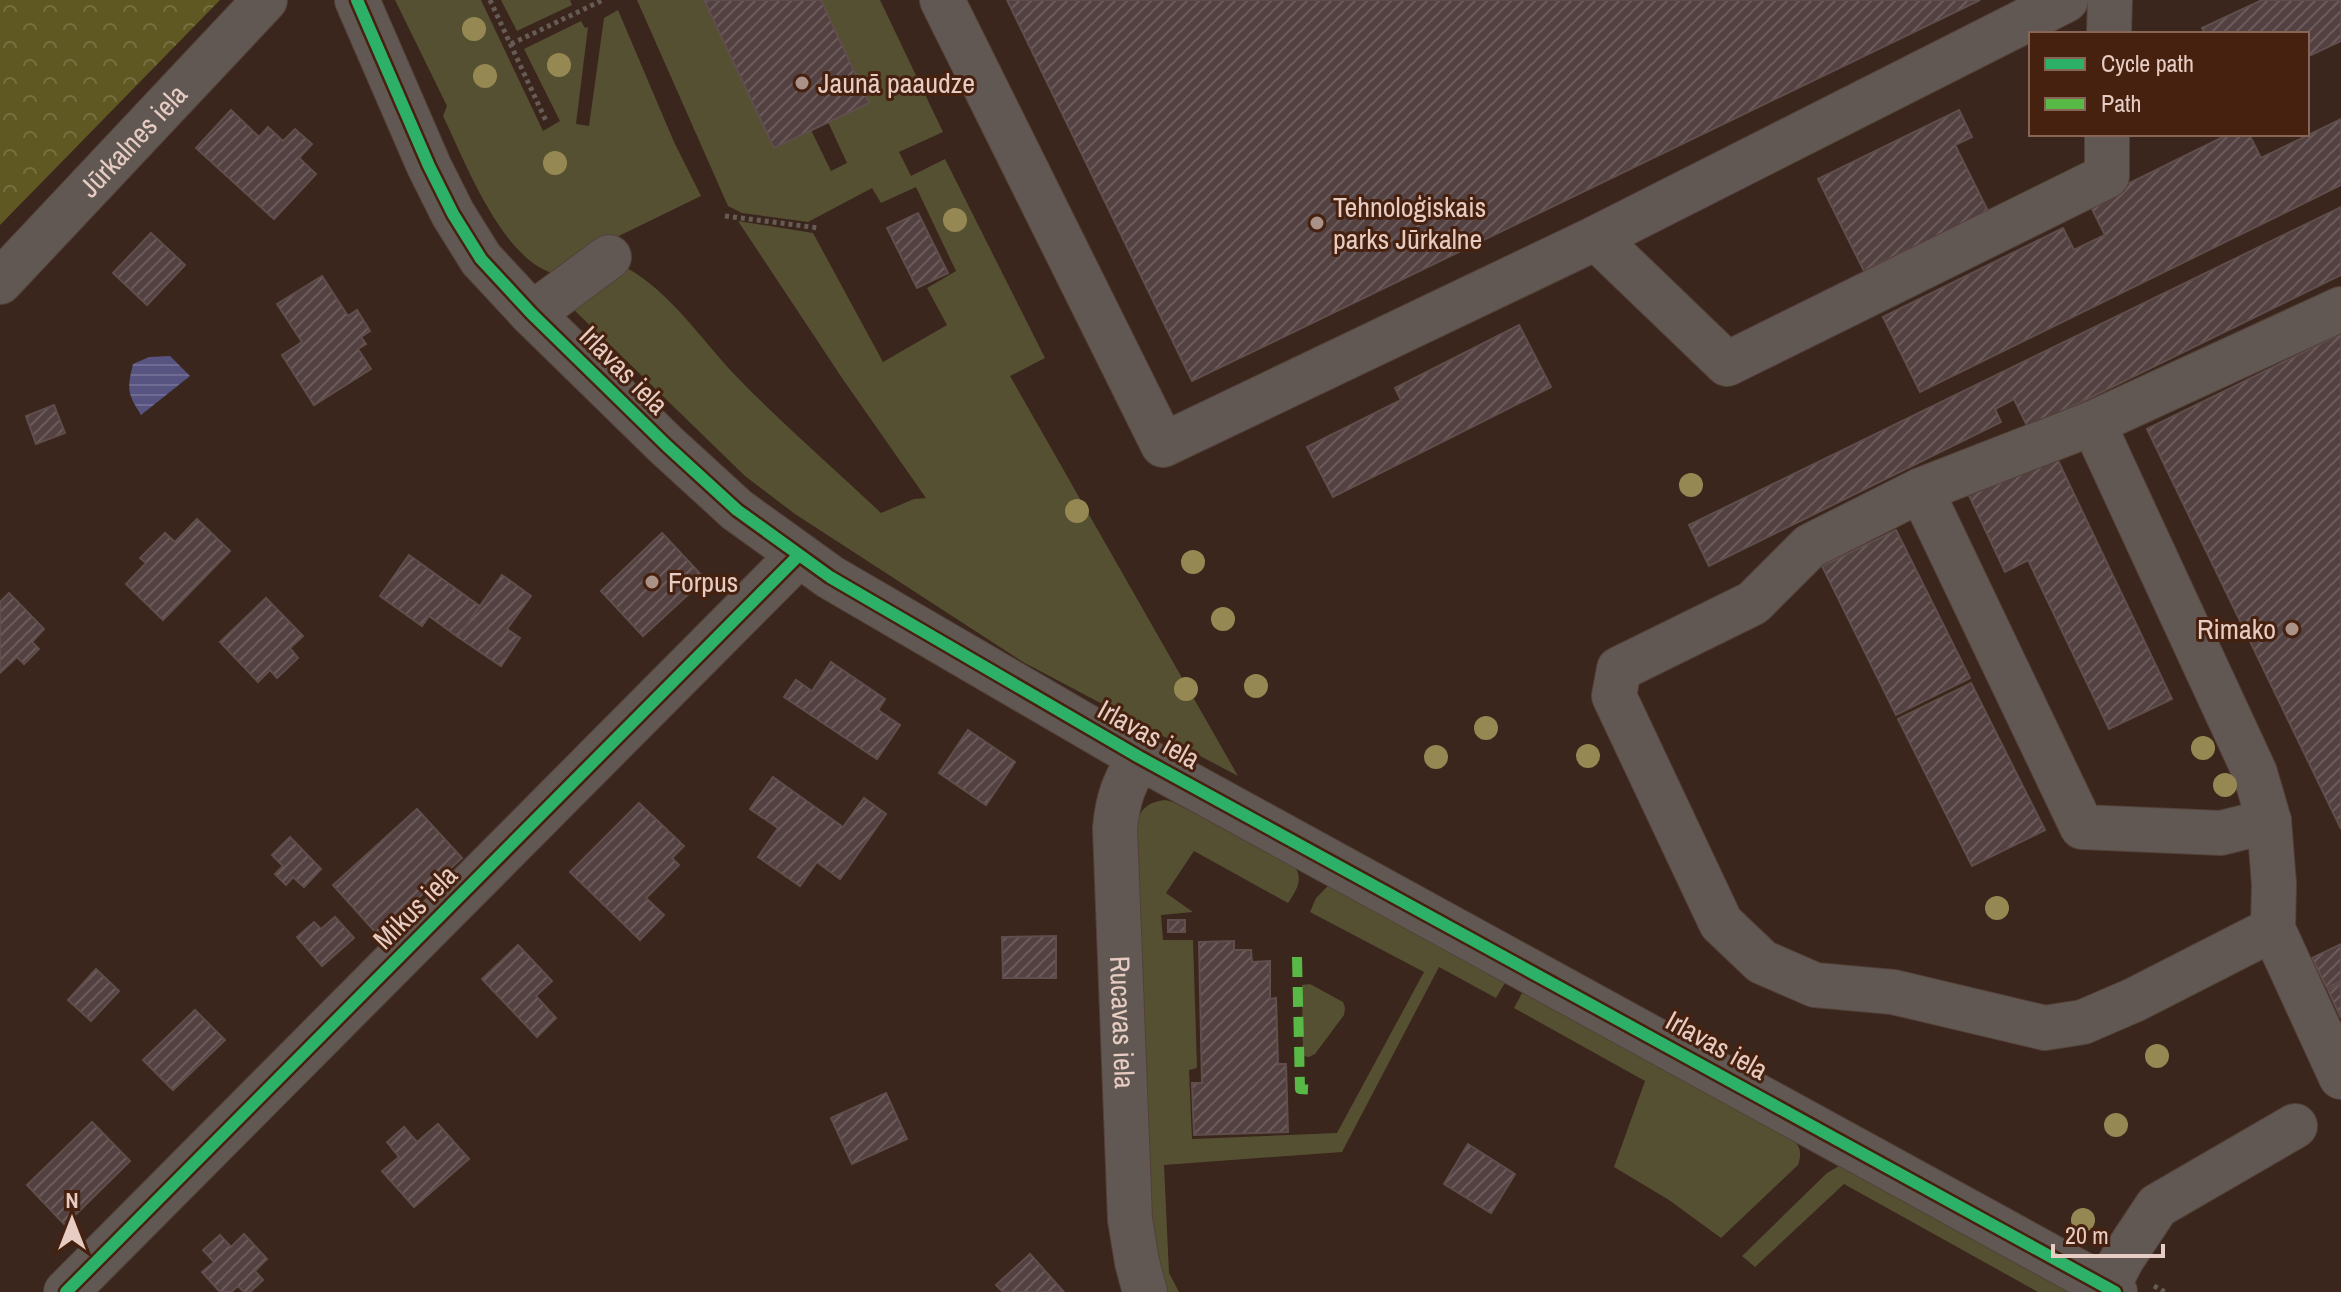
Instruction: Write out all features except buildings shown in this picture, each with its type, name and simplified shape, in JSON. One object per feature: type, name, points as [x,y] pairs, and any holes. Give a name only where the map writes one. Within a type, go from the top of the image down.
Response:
[{"type":"street","name":"Jūrkalnes iela","points":[[0,282],[265,0]]},
{"type":"street","name":"Irlavas iela","points":[[357,0],[429,166],[453,214],[481,259],[532,314],[666,445],[737,510],[798,556],[1139,757],[1844,1142],[2113,1282]]},
{"type":"street","points":[[942,0],[1163,445],[1596,238],[2066,0]]},
{"type":"street","points":[[2109,32],[2110,0]]},
{"type":"street","points":[[1596,238],[1727,364],[2107,176],[2107,136]]},
{"type":"street","points":[[532,314],[609,257]]},
{"type":"street","points":[[2273,929],[2121,1006],[2083,1022],[2045,1028],[1893,992],[1815,985],[1762,962],[1721,923],[1614,696],[1619,669],[1753,603],[1810,546],[1921,490],[2093,423],[2341,309]]},
{"type":"street","points":[[2093,423],[2255,773],[2269,821],[2274,884],[2273,929],[2341,1077]]},
{"type":"street","points":[[1921,490],[2082,827],[2221,833],[2269,821]]},
{"type":"street","name":"Mikus iela","points":[[66,1292],[798,556]]},
{"type":"street","name":"Rucavas iela","points":[[1139,757],[1122,788],[1115,828],[1130,1219],[1145,1292]]},
{"type":"street","points":[[2113,1282],[2157,1206],[2295,1126]]},
{"type":"path","points":[[490,0],[546,121]]},
{"type":"path","points":[[511,44],[603,0]]},
{"type":"path","points":[[725,216],[819,228]]},
{"type":"path","points":[[2113,1282],[2165,1292]]},
{"type":"shaded area","points":[[395,0],[481,0],[543,131],[560,121],[524,49],[581,21],[585,28],[588,27],[576,124],[589,126],[604,18],[618,10],[674,142],[701,196],[590,250],[560,275],[540,268],[521,253],[504,233],[475,185],[443,116],[447,106]]},
{"type":"shaded area","points":[[501,0],[570,0],[572,5],[517,31]]},
{"type":"shaded area","points":[[637,0],[704,0],[811,130],[831,171],[847,163],[828,122],[869,103],[821,0],[880,0],[943,132],[899,152],[911,176],[945,159],[1045,358],[1010,376],[1238,776],[1023,662],[795,514],[745,476],[570,306],[627,268],[671,303],[753,393],[881,513],[914,499],[926,498],[738,221],[813,233],[883,362],[947,325],[927,288],[956,271],[916,187],[881,203],[872,188],[808,222],[742,213],[728,206]]},
{"type":"shaded area","points":[[170,356],[190,376],[141,415],[130,391],[133,364],[149,357]]},
{"type":"shaded area","points":[[1165,800],[1292,863],[1299,879],[1288,903],[1194,851],[1166,893],[1193,912],[1161,915],[1163,940],[1193,940],[1197,1068],[1189,1070],[1192,1139],[1337,1133],[1424,972],[1310,912],[1316,898],[1329,885],[1506,981],[1496,998],[1439,967],[1342,1152],[1164,1165],[1169,1273],[1179,1292],[1160,1292],[1151,1252],[1133,841],[1140,813],[1149,805]]},
{"type":"shaded area","points":[[1310,984],[1343,1002],[1345,1008],[1344,1015],[1315,1054],[1309,1057],[1303,1056],[1302,985]]},
{"type":"shaded area","points":[[1522,993],[1791,1138],[1800,1150],[1798,1165],[1721,1238],[1669,1200],[1614,1167],[1645,1081],[1514,1008]]},
{"type":"shaded area","points":[[1839,1166],[1848,1167],[2077,1292],[2038,1292],[1844,1184],[1755,1267],[1742,1256],[1827,1173]]},
{"type":"green space","points":[[0,0],[220,0],[0,225]]},
{"type":"marked path","points":[[1297,957],[1300,1089],[1316,1090]]},
{"type":"cycle path","points":[[357,0],[429,166],[453,214],[481,259],[532,314],[737,510],[830,577],[1139,757],[2115,1292]]},
{"type":"cycle path","points":[[66,1292],[798,556]]},
{"type":"place","name":"Jaunā paaudze","points":[[802,83]]},
{"type":"place","name":"Tehnoloģiskais parks Jūrkalne","points":[[1317,223]]},
{"type":"place","name":"Forpus","points":[[652,582]]},
{"type":"place","name":"Rimako","points":[[2292,629]]}]
